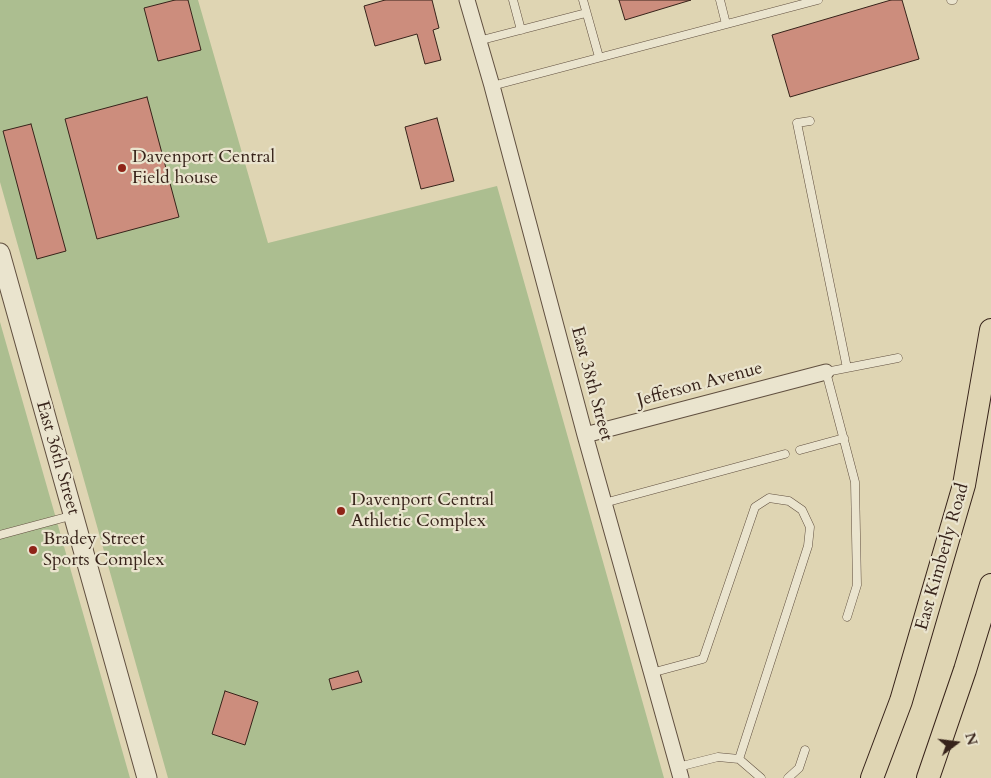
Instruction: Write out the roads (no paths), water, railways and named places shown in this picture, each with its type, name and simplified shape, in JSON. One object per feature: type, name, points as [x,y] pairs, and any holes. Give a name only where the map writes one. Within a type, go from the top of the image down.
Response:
[{"type":"main road","name":"East Kimberly Road","points":[[872,778],[901,701],[964,485],[991,330]]},
{"type":"main road","points":[[928,778],[991,586]]},
{"type":"street","name":"East 38th Street","points":[[467,0],[679,773]]},
{"type":"street","name":"East 36th Street","points":[[0,253],[147,778]]},
{"type":"street","name":"Jefferson Avenue","points":[[585,435],[826,372]]},
{"type":"lane","points":[[513,0],[521,30]]},
{"type":"lane","points":[[583,0],[599,57]]},
{"type":"lane","points":[[720,0],[726,24]]},
{"type":"lane","points":[[492,86],[818,0]]},
{"type":"lane","points":[[478,41],[586,13]]},
{"type":"lane","points":[[810,120],[797,123],[847,368]]},
{"type":"lane","points":[[847,617],[857,585],[855,482],[826,372],[898,358]]},
{"type":"lane","points":[[800,450],[844,438]]},
{"type":"lane","points":[[604,502],[785,454]]},
{"type":"lane","points":[[651,673],[703,659],[755,507],[769,498],[789,501],[802,510],[810,527],[808,546],[739,759]]},
{"type":"lane","points":[[0,535],[74,515]]},
{"type":"lane","points":[[788,778],[799,768],[805,750]]},
{"type":"lane","points":[[679,773],[718,757],[739,759],[761,778]]},
{"type":"place","name":"Davenport Central Field house","points":[[122,168]]},
{"type":"place","name":"Davenport Central Athletic Complex","points":[[341,511]]},
{"type":"place","name":"Bradey Street Sports Complex","points":[[33,550]]}]
